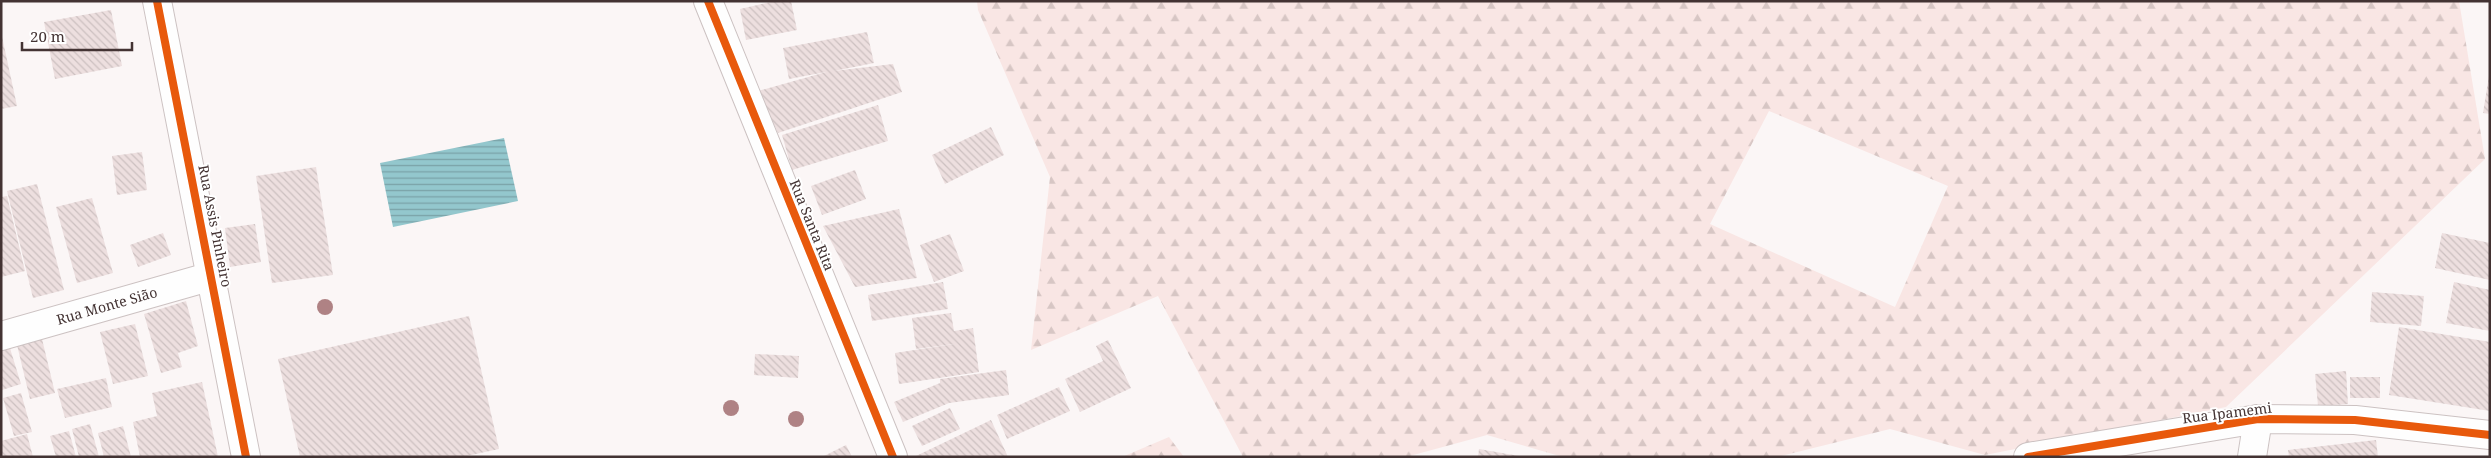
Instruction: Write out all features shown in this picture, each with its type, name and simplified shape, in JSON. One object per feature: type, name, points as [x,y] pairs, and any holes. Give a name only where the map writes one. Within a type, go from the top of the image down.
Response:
[{"type":"street","name":"Rua Assis Pinheiro","points":[[157,1],[246,457]]},
{"type":"street","name":"Rua Santa Rita","points":[[708,1],[893,457]]},
{"type":"street","name":"Rua Monte Sião","points":[[1,336],[212,276]]},
{"type":"street","name":"Rua Ipamemi","points":[[2028,457],[2258,418],[2355,420],[2490,435]]},
{"type":"street","points":[[2252,457],[2258,418]]},
{"type":"green space","points":[[977,1],[2459,1],[2485,159],[2226,407],[1985,455],[1890,429],[1777,457],[1563,457],[1487,435],[1406,457],[1243,457],[1158,296],[1031,350],[1050,177],[978,10]],"holes":[[[1769,111],[1948,186],[1895,307],[1710,224]]]},
{"type":"green space","points":[[1169,437],[1184,457],[1122,457]]},
{"type":"water","points":[[504,138],[518,201],[393,227],[380,163]]},
{"type":"building","points":[[775,1],[791,1],[797,30],[746,40],[740,9]]},
{"type":"building","points":[[111,10],[122,66],[55,79],[44,22]]},
{"type":"building","points":[[1,32],[17,106],[1,109]]},
{"type":"building","points":[[867,32],[874,63],[834,71],[893,64],[902,92],[778,133],[758,91],[826,72],[789,79],[783,48]]},
{"type":"building","points":[[2490,77],[2490,114],[2483,113]]},
{"type":"building","points":[[878,105],[888,141],[792,170],[782,135]]},
{"type":"building","points":[[991,127],[1004,155],[945,184],[932,155]]},
{"type":"building","points":[[142,152],[147,190],[117,195],[112,156]]},
{"type":"building","points":[[316,167],[333,275],[272,283],[256,176]]},
{"type":"building","points":[[855,170],[866,199],[822,215],[811,186]]},
{"type":"building","points":[[37,184],[64,290],[33,298],[7,191]]},
{"type":"building","points":[[7,196],[25,271],[1,277],[1,197]]},
{"type":"building","points":[[92,198],[113,273],[77,283],[56,207]]},
{"type":"building","points":[[899,209],[917,278],[855,287],[823,226]]},
{"type":"building","points":[[255,224],[261,262],[230,267],[225,228]]},
{"type":"building","points":[[163,233],[171,255],[138,267],[130,245]]},
{"type":"building","points":[[2442,233],[2490,243],[2490,280],[2435,268]]},
{"type":"building","points":[[950,234],[964,271],[934,282],[920,245]]},
{"type":"building","points":[[943,282],[948,309],[872,321],[868,295]]},
{"type":"building","points":[[2454,282],[2490,290],[2490,331],[2446,323]]},
{"type":"building","points":[[2372,292],[2424,296],[2421,326],[2370,322]]},
{"type":"building","points":[[186,301],[198,346],[178,353],[182,367],[161,373],[144,314]]},
{"type":"building","points":[[951,313],[954,331],[973,328],[979,372],[899,384],[895,353],[954,344],[916,349],[912,318]]},
{"type":"building","points":[[469,316],[499,449],[462,457],[300,457],[278,359]]},
{"type":"building","points":[[135,324],[148,376],[113,384],[100,332]]},
{"type":"building","points":[[2399,327],[2490,342],[2490,411],[2389,395]]},
{"type":"building","points":[[42,339],[55,393],[30,399],[17,345]]},
{"type":"building","points":[[1108,340],[1131,388],[1080,412],[1065,379],[1103,361],[1096,346]]},
{"type":"building","points":[[9,345],[21,384],[2,390],[1,347]]},
{"type":"building","points":[[755,354],[799,356],[798,378],[754,375]]},
{"type":"building","points":[[1006,370],[1009,395],[949,403],[903,422],[894,402],[940,383],[940,379]]},
{"type":"building","points":[[2346,371],[2348,404],[2318,406],[2315,374]]},
{"type":"building","points":[[2350,377],[2380,377],[2380,398],[2350,398]]},
{"type":"building","points":[[106,378],[112,407],[65,418],[57,389]]},
{"type":"building","points":[[202,382],[218,457],[140,457],[133,422],[157,416],[152,393]]},
{"type":"building","points":[[1059,387],[1070,411],[1007,439],[997,415]]},
{"type":"building","points":[[21,393],[32,432],[14,436],[3,398]]},
{"type":"building","points":[[950,408],[960,429],[922,446],[912,426]]},
{"type":"building","points":[[991,420],[1008,457],[914,457]]},
{"type":"building","points":[[90,424],[99,457],[79,457],[72,429]]},
{"type":"building","points":[[123,426],[131,457],[104,457],[98,433]]},
{"type":"building","points":[[69,431],[76,457],[56,457],[50,436]]},
{"type":"building","points":[[27,434],[33,457],[1,457],[1,441]]},
{"type":"building","points":[[2376,440],[2378,457],[2289,457],[2288,450]]},
{"type":"building","points":[[846,445],[852,457],[822,457]]},
{"type":"building","points":[[1479,449],[1519,456],[1519,457],[1478,457]]},
{"type":"cycle path","points":[[157,1],[246,457]]},
{"type":"cycle path","points":[[708,1],[893,457]]},
{"type":"cycle path","points":[[2028,457],[2258,419],[2355,420],[2490,435]]}]
